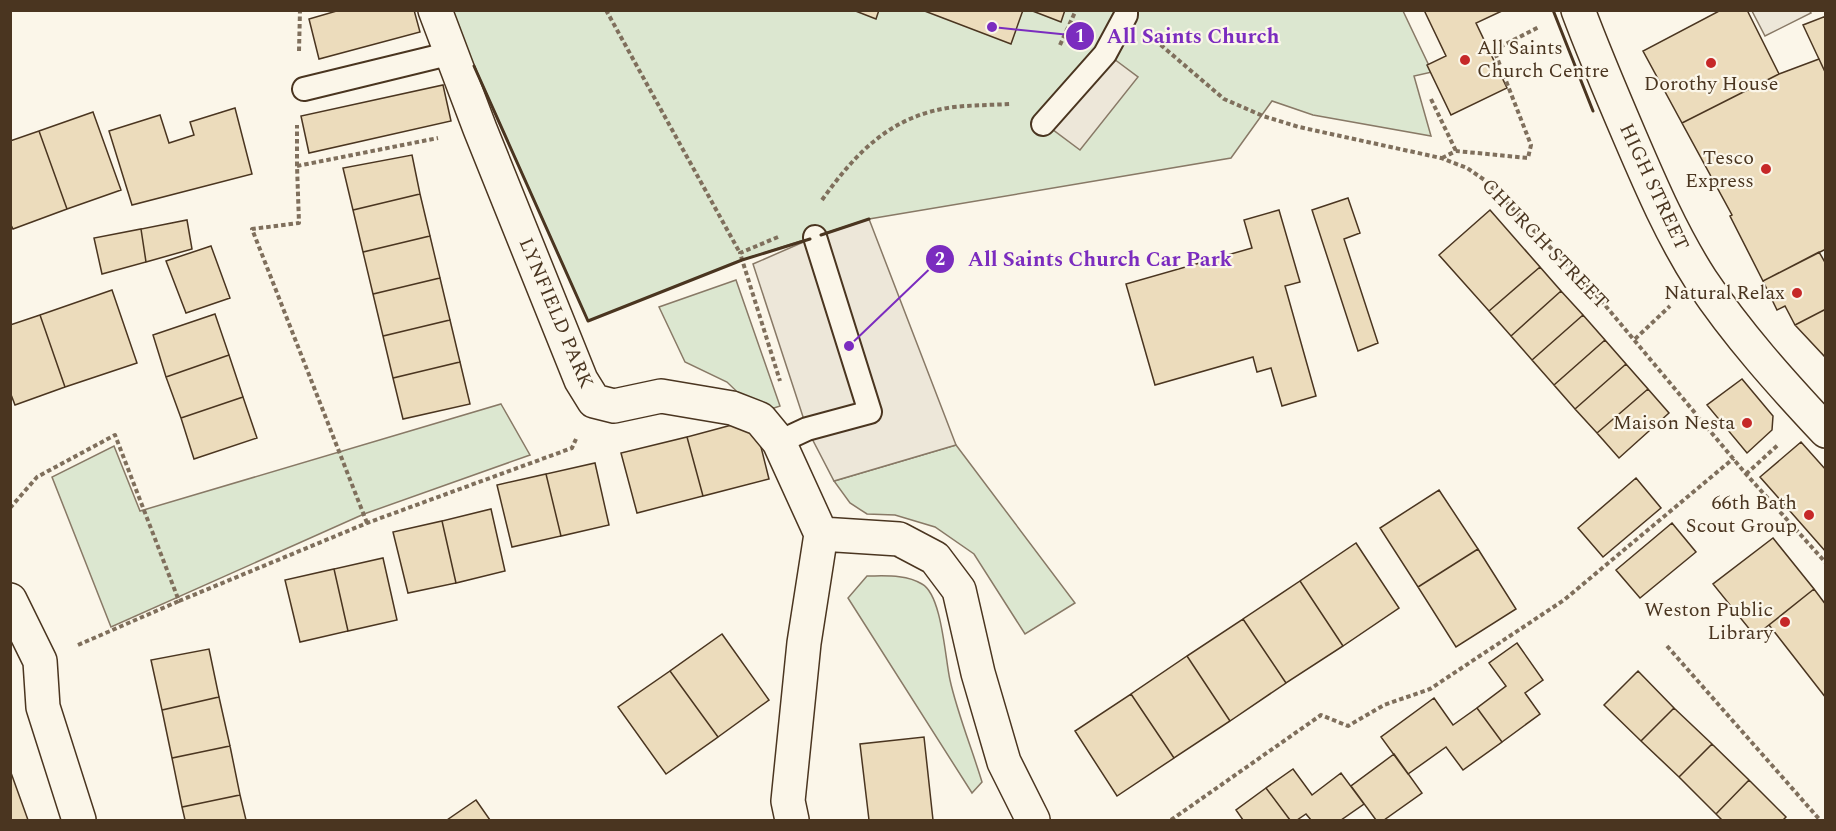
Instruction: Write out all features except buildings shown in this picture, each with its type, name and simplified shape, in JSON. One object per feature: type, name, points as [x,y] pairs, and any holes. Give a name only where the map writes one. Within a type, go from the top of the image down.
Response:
[{"type":"street","name":"LYNFIELD PARK","points":[[435,10],[480,129],[581,380],[594,400],[614,406],[661,396],[732,408],[760,419],[788,437],[821,534]]},
{"type":"street","name":"HIGH STREET","points":[[1578,10],[1596,59],[1668,224],[1701,279],[1736,328],[1801,406],[1822,421]]},
{"type":"street","points":[[792,820],[788,801],[789,790],[804,643],[821,534],[899,539],[935,558],[959,590],[978,673],[1004,762],[1033,820]]},
{"type":"street","points":[[10,600],[40,661],[43,707],[79,820]]},
{"type":"lane","points":[[1043,124],[1105,54],[1126,13]]},
{"type":"lane","points":[[304,89],[452,53]]},
{"type":"lane","points":[[788,437],[807,429],[870,412],[815,237]]},
{"type":"path","points":[[606,10],[740,253],[788,437]]},
{"type":"path","name":"CHURCH STREET","points":[[1126,13],[1224,99],[1263,116],[1299,127],[1442,158],[1467,168],[1486,181],[1599,298],[1734,458],[1826,562]]},
{"type":"path","points":[[1442,158],[1456,151],[1528,158],[1531,145],[1494,50],[1544,25]]},
{"type":"path","points":[[817,207],[840,174],[864,148],[895,127],[919,116],[954,107],[1030,104],[1069,95]]},
{"type":"path","points":[[1431,99],[1456,151]]},
{"type":"path","points":[[367,524],[252,229],[299,223],[297,166],[480,129]]},
{"type":"path","points":[[740,253],[782,235]]},
{"type":"path","points":[[40,661],[367,524],[572,448],[594,400]]},
{"type":"path","points":[[10,508],[37,477],[115,435],[179,601]]},
{"type":"path","points":[[1171,820],[1322,715],[1348,726],[1384,705],[1430,689],[1564,600],[1734,458]]},
{"type":"path","points":[[1667,646],[1820,820]]},
{"type":"green space","points":[[451,11],[1403,11],[1432,72],[1414,76],[1431,136],[1313,115],[1272,101],[1231,158],[869,219],[742,260],[588,321]]},
{"type":"green space","points":[[736,280],[780,406],[759,413],[727,382],[685,362],[659,307]]},
{"type":"green space","points":[[501,404],[530,455],[364,514],[111,627],[52,477],[114,446],[140,511]]},
{"type":"green space","points":[[956,445],[1075,603],[1025,634],[974,554],[935,527],[895,515],[867,514],[850,503],[834,481]]},
{"type":"green space","points":[[867,576],[895,576],[909,579],[922,584],[929,590],[942,628],[953,692],[982,782],[972,793],[848,598]]},
{"type":"shaded area","points":[[1809,10],[1811,13],[1765,36],[1752,11]]},
{"type":"shaded area","points":[[1110,56],[1138,77],[1080,150],[1052,129]]},
{"type":"shaded area","points":[[869,219],[956,445],[834,481],[807,429],[753,264],[815,237]]},
{"type":"wall","points":[[1553,10],[1593,111]]},
{"type":"wall","points":[[474,66],[588,321],[742,260],[810,239]]},
{"type":"wall","points":[[821,235],[869,219]]},
{"type":"place","name":"All Saints Church","points":[[992,27]]},
{"type":"place","name":"All Saints Church Centre","points":[[1465,60]]},
{"type":"place","name":"Dorothy House","points":[[1711,63]]},
{"type":"place","name":"Tesco Express","points":[[1766,169]]},
{"type":"place","name":"Natural Relax","points":[[1797,293]]},
{"type":"place","name":"All Saints Church Car Park","points":[[849,346]]},
{"type":"place","name":"Maison Nesta","points":[[1747,423]]},
{"type":"place","name":"66th Bath Scout Group","points":[[1809,515]]},
{"type":"place","name":"Weston Public Library","points":[[1785,622]]}]
